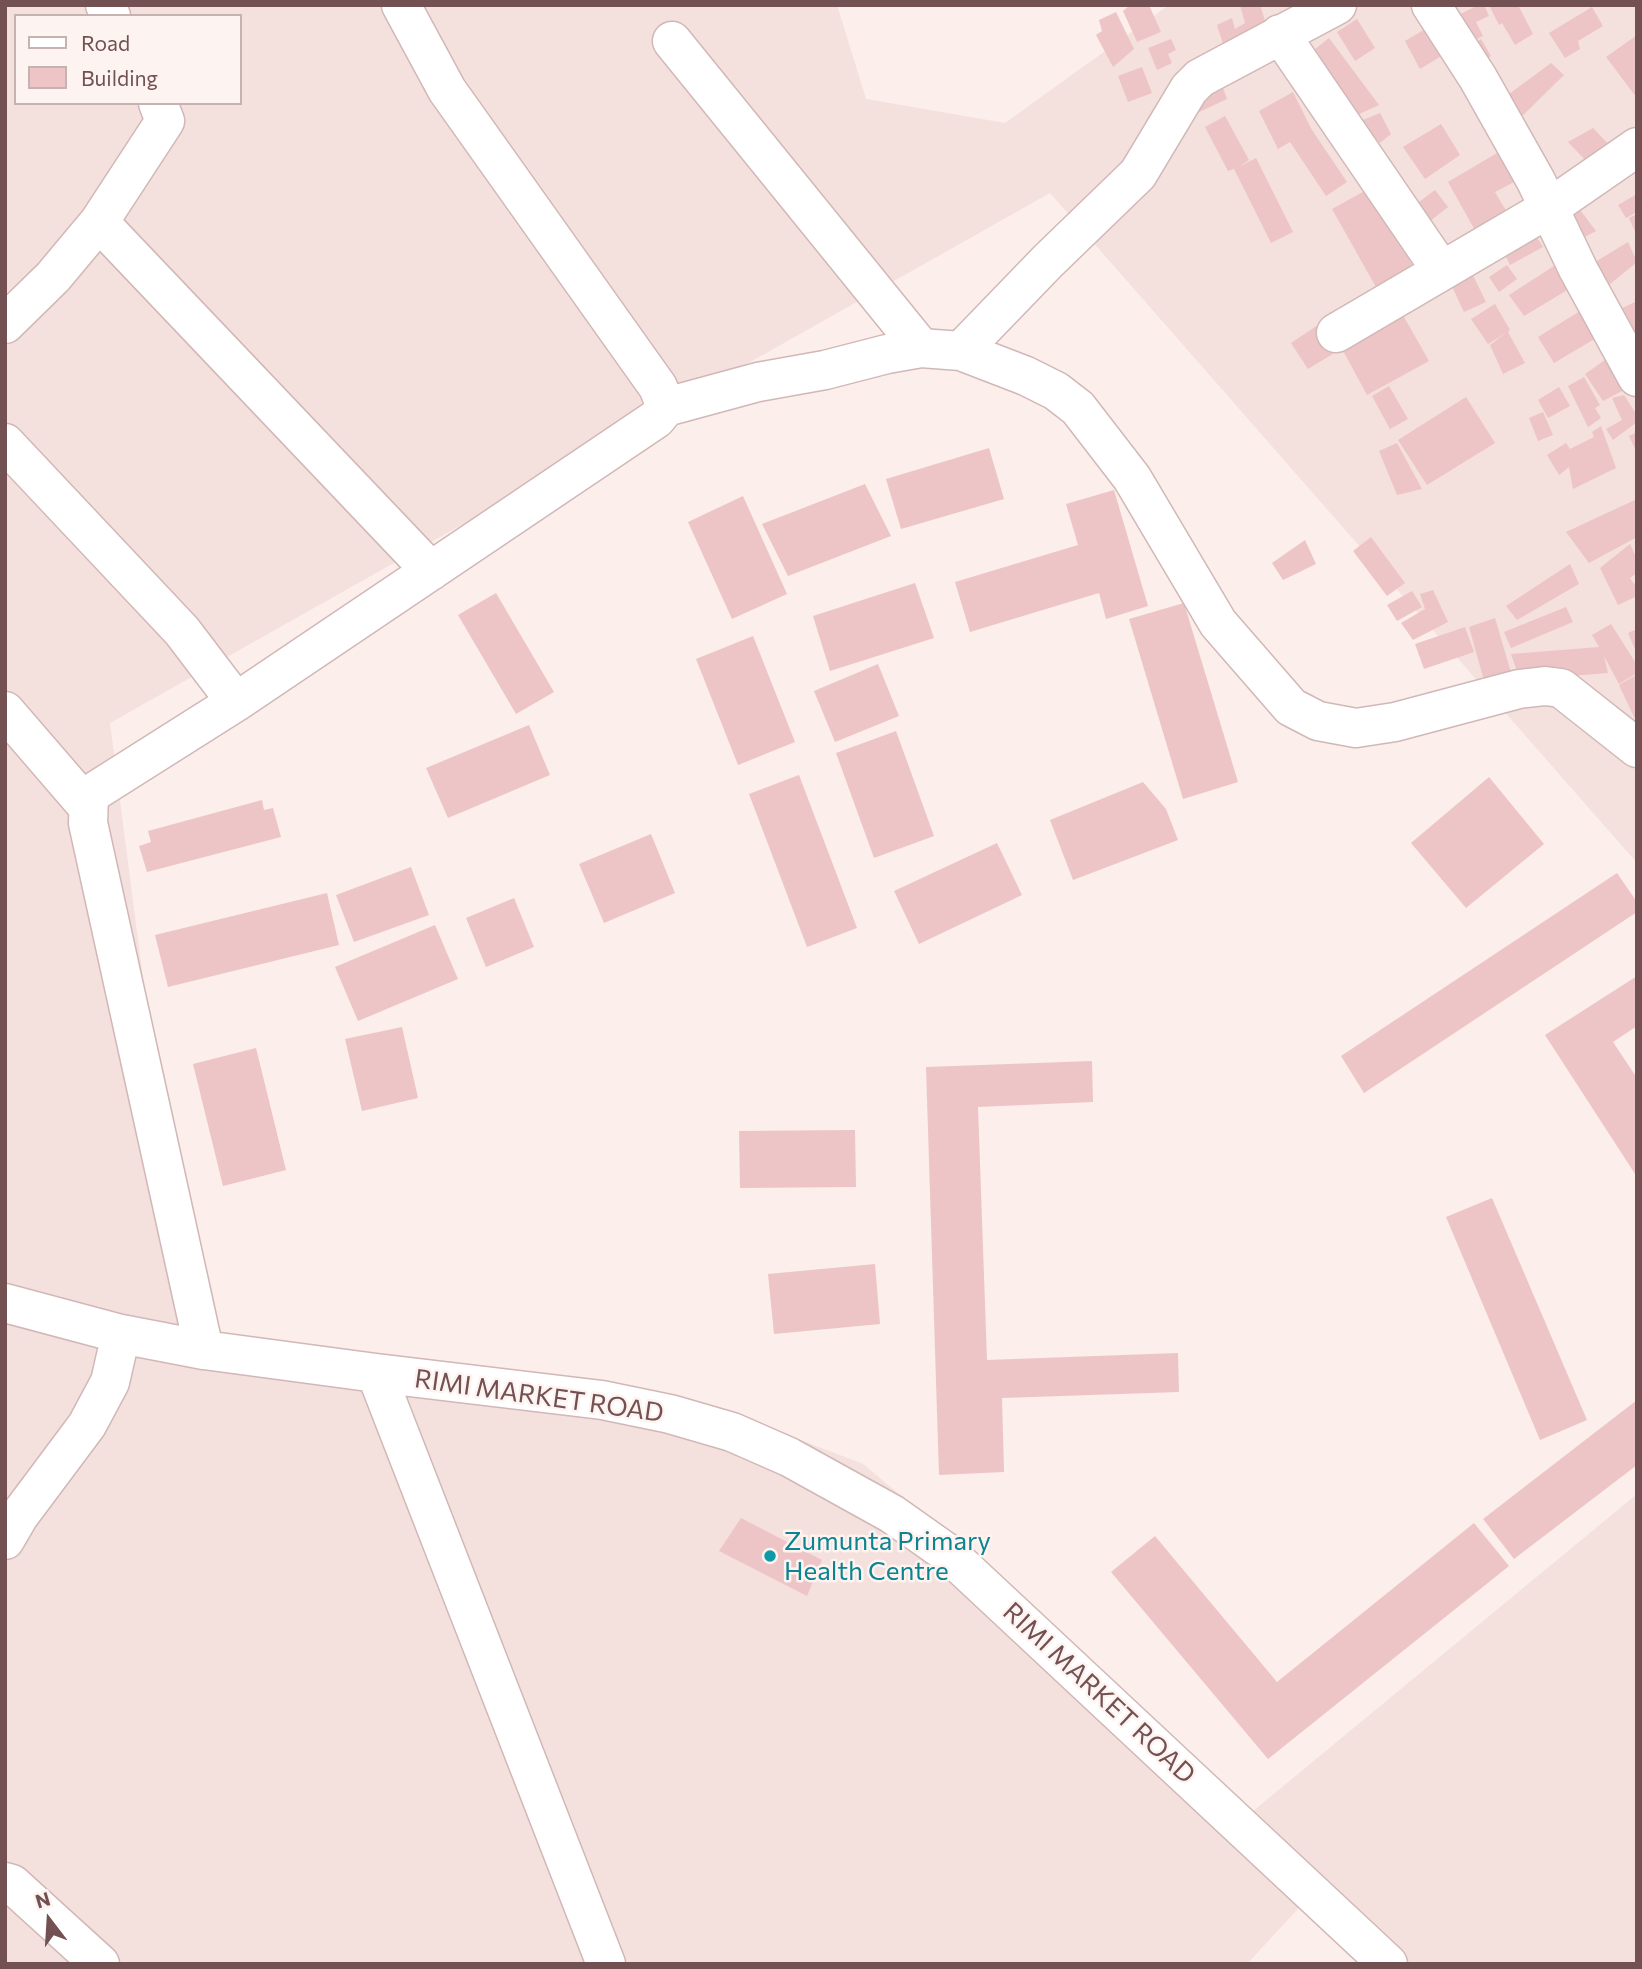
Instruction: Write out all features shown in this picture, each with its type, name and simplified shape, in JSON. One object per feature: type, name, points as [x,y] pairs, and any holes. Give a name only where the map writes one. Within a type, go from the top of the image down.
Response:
[{"type":"street","points":[[401,5],[447,90],[658,387],[666,407]]},
{"type":"street","points":[[961,351],[1048,261],[1138,174],[1189,89],[1200,78],[1337,5]]},
{"type":"street","points":[[1431,5],[1478,78],[1536,180],[1578,269],[1637,377]]},
{"type":"street","points":[[1280,34],[1441,271]]},
{"type":"street","points":[[672,41],[921,348]]},
{"type":"street","points":[[5,324],[53,277],[99,222],[165,121],[159,105]]},
{"type":"street","points":[[1336,333],[1549,208],[1637,147]]},
{"type":"street","points":[[99,222],[431,571]]},
{"type":"street","points":[[204,1350],[88,823],[89,795],[236,702],[431,571],[656,419],[666,407],[758,382],[921,348],[961,351],[1026,376],[1056,391],[1078,408],[1132,478],[1217,623],[1291,707],[1318,721],[1356,727],[1395,722],[1519,689],[1553,687],[1561,688],[1576,698],[1637,748]]},
{"type":"street","points":[[5,443],[182,631],[236,702]]},
{"type":"street","points":[[5,711],[87,806]]},
{"type":"street","name":"RIMI MARKET ROAD","points":[[5,1303],[121,1334],[204,1350],[602,1400],[670,1414],[732,1432],[789,1457],[892,1514],[950,1555],[1388,1964]]},
{"type":"street","points":[[5,1540],[19,1516],[88,1425],[110,1382],[121,1334]]},
{"type":"street","points":[[376,1373],[606,1964]]},
{"type":"street","points":[[5,1882],[12,1884],[100,1964]]},
{"type":"shaded area","points":[[5,5],[837,5],[866,99],[1005,123],[1169,5],[1637,5],[1637,863],[1050,193],[110,723],[188,1328],[299,1363],[728,1412],[863,1464],[972,1555],[1241,1821],[1637,1494],[1637,1964],[1396,1964],[1319,1886],[1247,1964],[5,1964]]},
{"type":"building","points":[[1130,5],[1149,5],[1161,32],[1137,42],[1123,11]]},
{"type":"building","points":[[1240,5],[1260,5],[1269,33],[1227,57],[1217,25],[1232,18],[1235,29],[1245,23]]},
{"type":"building","points":[[1478,5],[1484,5],[1489,16],[1476,22],[1483,36],[1464,45],[1451,19]]},
{"type":"building","points":[[1489,5],[1518,5],[1533,34],[1515,45],[1502,23],[1499,25]]},
{"type":"building","points":[[1592,7],[1603,26],[1578,41],[1580,49],[1565,58],[1549,33]]},
{"type":"building","points":[[1116,12],[1134,49],[1113,67],[1096,35],[1102,31],[1099,20]]},
{"type":"building","points":[[1357,19],[1375,48],[1355,61],[1337,32]]},
{"type":"building","points":[[1427,28],[1443,55],[1420,69],[1405,41]]},
{"type":"building","points":[[1637,35],[1637,98],[1606,57]]},
{"type":"building","points":[[1329,38],[1379,105],[1355,116],[1310,53]]},
{"type":"building","points":[[1171,39],[1176,50],[1168,54],[1172,63],[1157,70],[1148,48]]},
{"type":"building","points":[[1481,39],[1491,56],[1476,66],[1464,50]]},
{"type":"building","points":[[1551,63],[1564,75],[1512,126],[1497,103]]},
{"type":"building","points":[[1142,67],[1152,93],[1128,102],[1118,76]]},
{"type":"building","points":[[1219,77],[1227,99],[1197,113],[1189,93]]},
{"type":"building","points":[[1293,92],[1312,130],[1347,182],[1326,196],[1290,142],[1278,149],[1259,111]]},
{"type":"building","points":[[1380,113],[1391,134],[1380,143],[1358,122]]},
{"type":"building","points":[[1225,116],[1249,160],[1239,167],[1256,158],[1293,232],[1271,243],[1234,169],[1228,171],[1205,127]]},
{"type":"building","points":[[1441,124],[1460,155],[1425,179],[1403,147]]},
{"type":"building","points":[[1593,128],[1613,149],[1588,163],[1568,142]]},
{"type":"building","points":[[1497,153],[1514,182],[1495,192],[1508,214],[1476,232],[1448,182]]},
{"type":"building","points":[[1370,188],[1413,266],[1376,287],[1332,209]]},
{"type":"building","points":[[1435,190],[1448,207],[1420,229],[1407,211]]},
{"type":"building","points":[[1637,194],[1637,212],[1626,218],[1618,205]]},
{"type":"building","points":[[1577,206],[1596,231],[1577,241],[1561,215]]},
{"type":"building","points":[[1637,214],[1637,236],[1629,218]]},
{"type":"building","points":[[1532,230],[1543,247],[1510,265],[1502,248]]},
{"type":"building","points":[[1628,242],[1637,262],[1604,289],[1592,264]]},
{"type":"building","points":[[1507,265],[1517,279],[1499,292],[1489,277]]},
{"type":"building","points":[[1554,266],[1569,289],[1524,316],[1509,295]]},
{"type":"building","points":[[1469,267],[1486,302],[1464,312],[1448,278]]},
{"type":"building","points":[[1637,301],[1637,345],[1612,313]]},
{"type":"building","points":[[1495,304],[1525,363],[1503,374],[1490,345],[1506,333],[1488,344],[1471,319]]},
{"type":"building","points":[[1400,310],[1429,361],[1367,395],[1341,347]]},
{"type":"building","points":[[1580,311],[1598,337],[1554,363],[1538,337]]},
{"type":"building","points":[[1318,325],[1336,352],[1308,369],[1291,343]]},
{"type":"building","points":[[1612,355],[1626,389],[1603,401],[1585,374]]},
{"type":"building","points":[[1584,377],[1600,405],[1595,408],[1601,418],[1588,427],[1568,386]]},
{"type":"building","points":[[1389,386],[1408,419],[1390,429],[1372,396]]},
{"type":"building","points":[[1559,387],[1570,406],[1548,418],[1538,400]]},
{"type":"building","points":[[1624,395],[1637,415],[1637,422],[1613,440],[1606,429],[1622,420],[1612,398]]},
{"type":"building","points":[[1466,397],[1495,443],[1427,485],[1398,440]]},
{"type":"building","points":[[1543,412],[1553,435],[1538,441],[1529,418]]},
{"type":"building","points":[[1601,426],[1616,468],[1573,489],[1569,467],[1559,475],[1547,455],[1566,443],[1570,449],[1594,437],[1592,432]]},
{"type":"building","points":[[1637,432],[1637,453],[1629,436]]},
{"type":"building","points":[[1397,443],[1422,489],[1397,495],[1379,451]]},
{"type":"building","points":[[989,448],[1004,499],[901,529],[886,479]]},
{"type":"building","points":[[865,484],[891,536],[788,576],[762,524]]},
{"type":"building","points":[[1114,490],[1148,606],[1106,619],[1099,593],[970,632],[955,582],[1078,545],[1066,504]]},
{"type":"building","points":[[743,496],[787,594],[732,619],[688,522]]},
{"type":"building","points":[[1637,499],[1637,537],[1589,563],[1566,532]]},
{"type":"building","points":[[1371,537],[1405,583],[1387,596],[1353,551]]},
{"type":"building","points":[[1305,540],[1316,564],[1283,580],[1272,563]]},
{"type":"building","points":[[1630,544],[1637,559],[1637,573],[1630,578],[1634,584],[1637,583],[1637,596],[1618,605],[1600,568]]},
{"type":"building","points":[[1570,564],[1579,584],[1517,620],[1506,606]]},
{"type":"building","points":[[915,583],[934,638],[830,671],[813,616]]},
{"type":"building","points":[[1433,590],[1448,622],[1413,640],[1401,623],[1425,609],[1420,594]]},
{"type":"building","points":[[1412,591],[1422,607],[1397,621],[1387,605]]},
{"type":"building","points":[[496,593],[554,692],[516,714],[458,615]]},
{"type":"building","points":[[1184,603],[1238,782],[1183,799],[1129,619]]},
{"type":"building","points":[[1566,607],[1573,622],[1511,648],[1504,632]]},
{"type":"building","points":[[1495,618],[1512,676],[1485,684],[1469,627]]},
{"type":"building","points":[[1611,624],[1637,665],[1637,673],[1619,684],[1604,656],[1608,673],[1520,680],[1511,654],[1599,647],[1592,635]]},
{"type":"building","points":[[1465,627],[1474,652],[1424,669],[1415,644]]},
{"type":"building","points":[[1637,629],[1637,654],[1628,633]]},
{"type":"building","points":[[753,636],[795,742],[738,765],[696,659]]},
{"type":"building","points":[[878,664],[899,716],[835,742],[814,691]]},
{"type":"building","points":[[1636,675],[1637,677],[1637,723],[1619,685]]},
{"type":"building","points":[[529,725],[550,775],[448,818],[426,768]]},
{"type":"building","points":[[896,731],[934,836],[874,858],[836,753]]},
{"type":"building","points":[[799,775],[857,928],[807,947],[749,794]]},
{"type":"building","points":[[1489,777],[1544,844],[1466,908],[1411,843]]},
{"type":"building","points":[[1143,782],[1166,809],[1178,840],[1073,880],[1050,820]]},
{"type":"building","points":[[262,800],[264,810],[273,808],[281,837],[147,872],[139,846],[151,842],[148,831]]},
{"type":"building","points":[[651,834],[675,893],[604,923],[579,864]]},
{"type":"building","points":[[997,843],[1022,895],[919,944],[894,891]]},
{"type":"building","points":[[411,867],[429,915],[354,942],[336,895]]},
{"type":"building","points":[[1617,873],[1637,902],[1637,912],[1364,1093],[1341,1056]]},
{"type":"building","points":[[327,893],[339,945],[168,987],[155,935]]},
{"type":"building","points":[[514,898],[534,947],[486,967],[466,918]]},
{"type":"building","points":[[435,925],[458,979],[358,1021],[335,967]]},
{"type":"building","points":[[1637,976],[1637,1026],[1613,1042],[1637,1078],[1637,1177],[1545,1035]]},
{"type":"building","points":[[402,1027],[418,1098],[362,1111],[345,1039]]},
{"type":"building","points":[[256,1048],[286,1170],[223,1186],[193,1064]]},
{"type":"building","points":[[1092,1061],[1093,1102],[978,1107],[987,1360],[1178,1353],[1179,1392],[1002,1398],[1004,1472],[939,1475],[926,1067]]},
{"type":"building","points":[[855,1130],[856,1187],[740,1188],[739,1131]]},
{"type":"building","points":[[1492,1198],[1587,1420],[1540,1440],[1446,1217]]},
{"type":"building","points":[[875,1264],[880,1324],[774,1334],[768,1274]]},
{"type":"building","points":[[1637,1400],[1637,1465],[1514,1559],[1483,1519]]},
{"type":"building","name":"Zumunta Primary Health Centre","points":[[741,1518],[822,1560],[807,1596],[719,1551]]},
{"type":"building","points":[[1474,1523],[1509,1566],[1268,1759],[1111,1572],[1155,1536],[1277,1682]]},
{"type":"place","name":"Zumunta Primary Health Centre","points":[[770,1556]]}]
